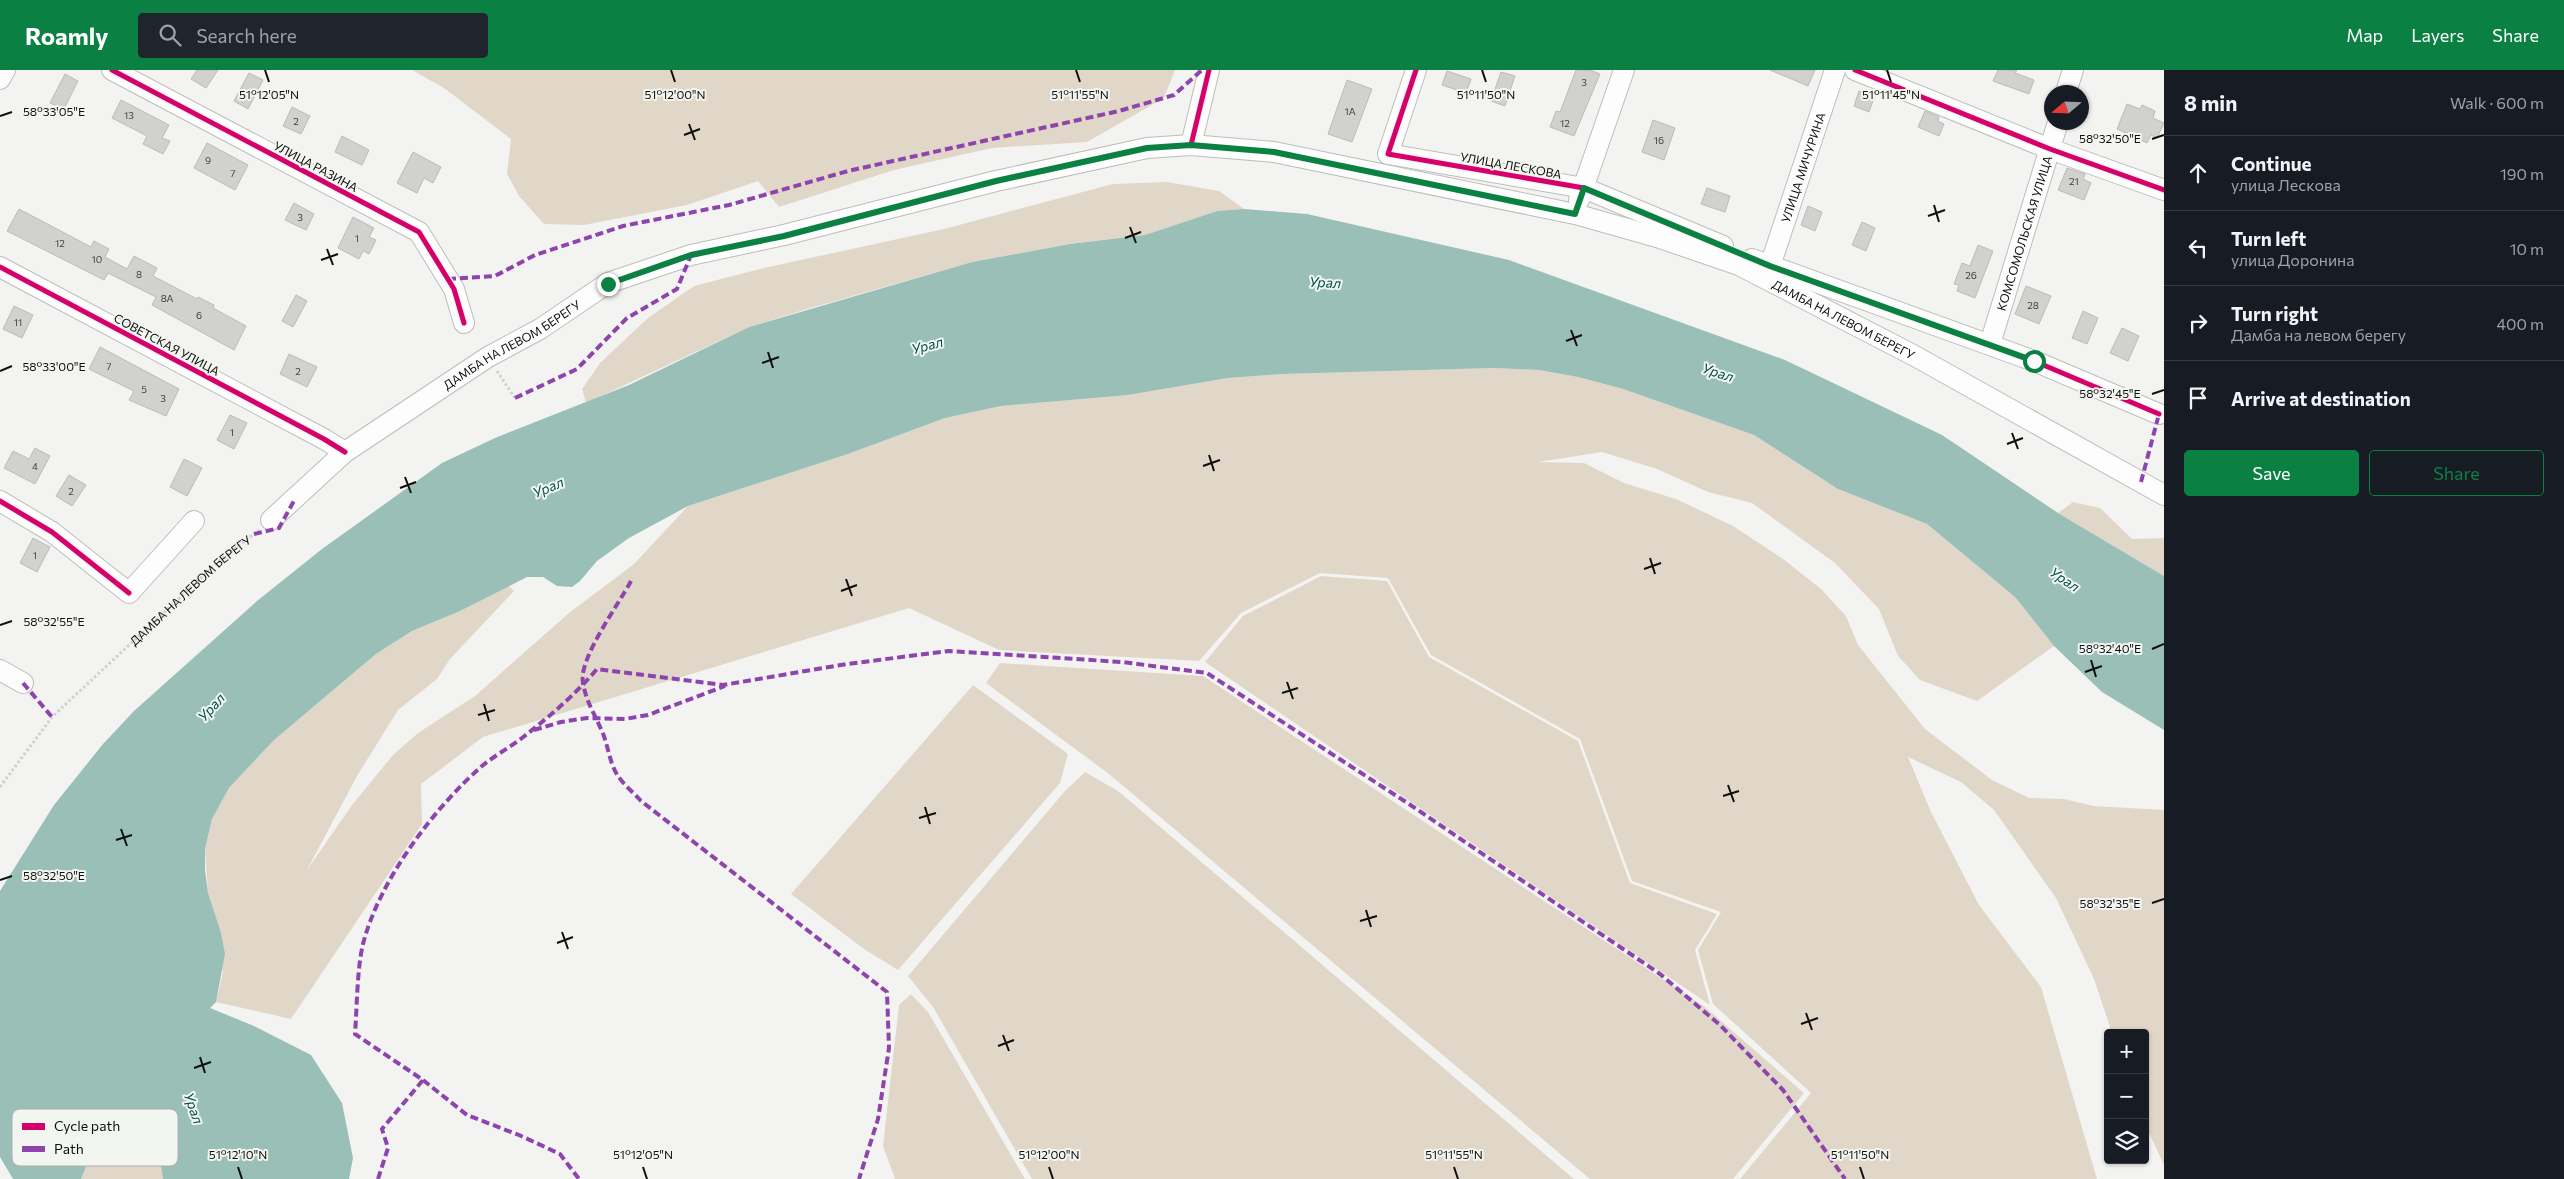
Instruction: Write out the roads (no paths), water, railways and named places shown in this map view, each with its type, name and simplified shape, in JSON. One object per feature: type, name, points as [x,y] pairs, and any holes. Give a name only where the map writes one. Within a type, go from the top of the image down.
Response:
[{"type":"street","points":[[0,79],[5,70]]},
{"type":"street","name":"УЛИЦА РАЗИНА","points":[[112,70],[419,232],[454,289],[464,323]]},
{"type":"street","points":[[1191,145],[1209,70]]},
{"type":"street","name":"УЛИЦА ЛЕСКОВА","points":[[1416,70],[1388,154],[1584,188],[1770,266],[1990,344],[2159,414]]},
{"type":"street","points":[[1575,214],[1624,70]]},
{"type":"street","name":"УЛИЦА МИЧУРИНА","points":[[1770,266],[1835,70]]},
{"type":"street","points":[[1855,70],[2050,149],[2164,190]]},
{"type":"street","points":[[2068,85],[2073,70]]},
{"type":"street","name":"КОМСОМОЛЬСКАЯ УЛИЦА","points":[[1990,344],[2056,130]]},
{"type":"street","name":"ДАМБА НА ЛЕВОМ БЕРЕГУ","points":[[271,520],[346,452],[488,358],[540,328],[608,284],[691,255],[784,236],[996,181],[1147,148],[1191,145],[1274,152],[1575,214],[1660,238],[1739,265],[1913,355],[2164,495]]},
{"type":"street","name":"СОВЕТСКАЯ УЛИЦА","points":[[0,268],[346,452]]},
{"type":"street","points":[[0,501],[52,532],[129,594],[194,521]]},
{"type":"street","points":[[0,670],[23,683]]},
{"type":"water","name":"Урал","points":[[1244,209],[1307,214],[1509,260],[1785,360],[1942,435],[2058,513],[2164,576],[2164,730],[2102,692],[2054,646],[2015,597],[1927,524],[1838,489],[1754,435],[1623,389],[1578,377],[1539,370],[1494,368],[1282,374],[1228,378],[1128,395],[1001,406],[945,418],[848,454],[688,506],[629,538],[597,561],[580,581],[572,587],[557,586],[543,577],[527,577],[460,611],[412,631],[376,654],[274,740],[229,788],[212,819],[205,849],[208,893],[221,933],[225,954],[216,1002],[210,1008],[254,1026],[311,1055],[342,1103],[353,1158],[349,1179],[163,1179],[161,1166],[178,1166],[178,1109],[12,1109],[12,1166],[86,1166],[81,1179],[13,1179],[0,1157],[0,891],[54,805],[103,744],[134,711],[257,601],[322,549],[442,463],[495,438],[629,385],[749,327],[972,262],[1070,244],[1145,235],[1217,211]]}]
